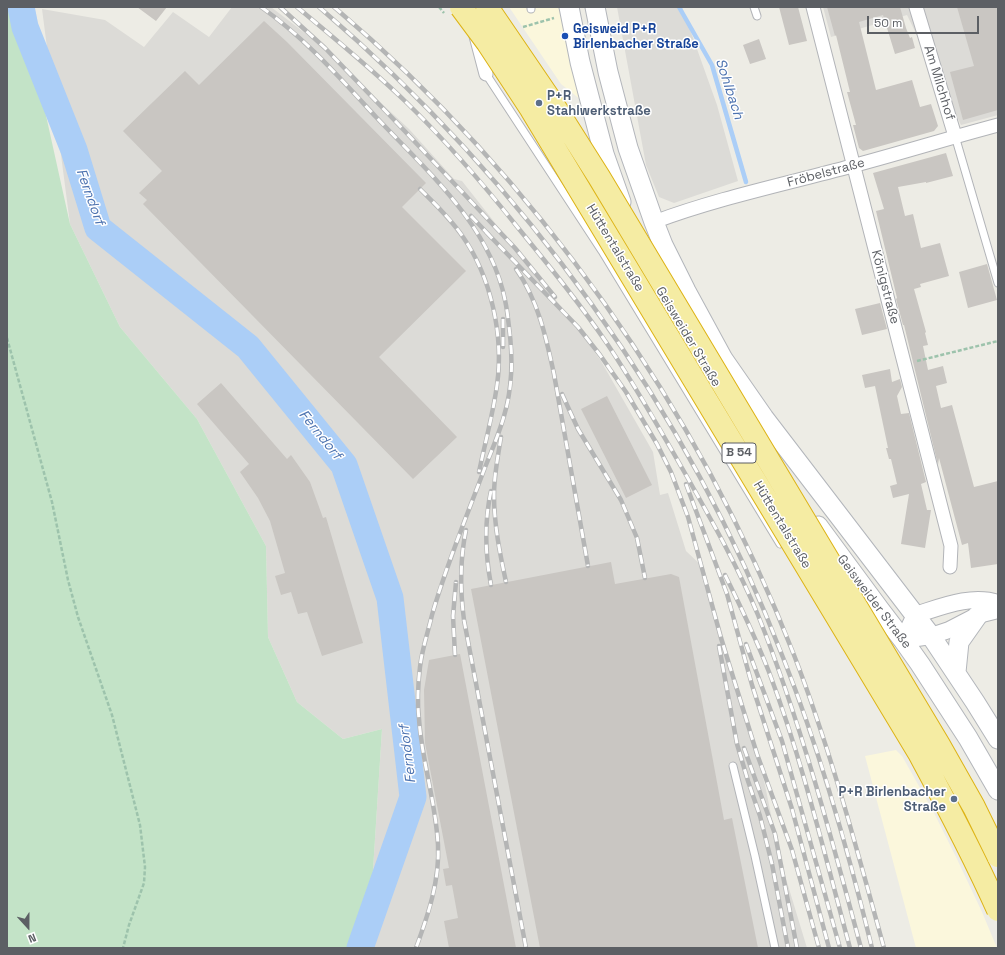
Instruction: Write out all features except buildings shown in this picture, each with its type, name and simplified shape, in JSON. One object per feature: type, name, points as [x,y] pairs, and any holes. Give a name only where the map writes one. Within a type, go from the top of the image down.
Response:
[{"type":"highway","name":"Hüttentalstraße","points":[[461,7],[487,42],[535,115],[919,753],[970,848],[998,910]]},
{"type":"highway","name":"Hüttentalstraße","points":[[487,7],[549,98],[603,183],[939,745],[974,807],[998,856]]},
{"type":"main road","name":"Geisweider Straße","points":[[569,7],[580,62],[604,154],[629,223],[658,287],[704,370],[903,640],[968,738],[997,788]]},
{"type":"main road","name":"Geisweider Straße","points":[[595,7],[607,65],[628,148],[654,222],[663,245],[686,291],[723,359],[764,418],[915,615],[956,672],[998,739]]},
{"type":"main road","points":[[956,672],[959,642],[978,615]]},
{"type":"street","points":[[469,7],[486,74]]},
{"type":"street","name":"Königstraße","points":[[813,7],[951,546],[950,567]]},
{"type":"street","name":"Am Milchhof","points":[[916,7],[955,136]]},
{"type":"street","name":"Fröbelstraße","points":[[654,222],[669,216],[756,191],[853,166],[998,125]]},
{"type":"street","points":[[903,640],[915,615],[958,601],[990,600],[998,603]]},
{"type":"street","points":[[903,640],[930,636],[948,630],[978,615],[998,610]]},
{"type":"lane","points":[[754,7],[757,16]]},
{"type":"lane","points":[[486,74],[602,251],[783,549]]},
{"type":"lane","points":[[955,136],[998,283]]},
{"type":"lane","points":[[733,766],[775,948]]},
{"type":"path","points":[[7,338],[52,502],[68,580],[78,617],[112,715],[140,825],[145,867],[144,883],[129,925],[123,948]]},
{"type":"path","points":[[905,364],[998,340]]},
{"type":"shaded area","points":[[232,7],[271,7],[310,37],[409,129],[454,179],[462,181],[570,318],[601,361],[653,452],[660,495],[668,493],[686,551],[704,568],[765,785],[780,859],[807,948],[350,948],[372,886],[382,729],[343,739],[297,702],[268,637],[266,546],[197,419],[120,327],[70,224],[42,9],[105,20],[144,47],[173,12],[209,37]]},
{"type":"shaded area","points":[[509,7],[562,7],[581,100],[561,84]]},
{"type":"shaded area","points":[[617,7],[682,7],[717,105],[738,181],[674,203],[659,197],[646,165]]},
{"type":"shaded area","points":[[823,7],[998,7],[998,115],[961,125],[907,15],[831,37]]},
{"type":"shaded area","points":[[896,750],[902,756],[933,811],[982,912],[997,948],[916,948],[865,756]]},
{"type":"green space","points":[[7,7],[22,7],[70,224],[120,327],[197,419],[266,546],[268,637],[297,702],[343,739],[382,729],[372,886],[350,948],[7,948]]},
{"type":"waterway","name":"Ferndorf","points":[[21,7],[25,27],[74,150],[98,228],[248,347],[344,465],[390,598],[413,797],[360,948]]},
{"type":"waterway","name":"Sohlbach","points":[[679,7],[712,65],[746,182]]},
{"type":"railway","points":[[261,7],[292,31],[307,45],[435,178],[454,200],[486,247],[497,273],[505,300],[512,360],[511,383],[507,405],[502,423],[444,578],[432,615],[421,660],[418,686],[418,713],[423,751],[437,829],[438,858],[432,897],[416,948]]},
{"type":"railway","points":[[280,7],[325,48],[399,125],[515,248],[555,297]]},
{"type":"railway","points":[[297,7],[394,90],[465,164],[554,272],[598,330],[638,393],[715,527],[742,579],[758,615],[774,656],[802,738],[827,822],[861,948]]},
{"type":"railway","points":[[319,7],[394,75],[464,148],[531,224],[592,305],[648,389],[699,476],[745,567],[784,660],[810,731],[833,802],[872,948]]},
{"type":"railway","points":[[334,7],[408,74],[478,146],[543,222],[604,303],[660,387],[710,474],[755,563],[794,655],[832,764],[884,948]]},
{"type":"railway","points":[[420,189],[453,224],[473,253],[488,288],[497,327],[499,347],[497,385],[479,472]]},
{"type":"railway","points":[[471,216],[490,236]]},
{"type":"railway","points":[[486,232],[578,327],[600,355],[626,392],[657,444],[671,472],[688,517],[721,638],[757,754],[792,850],[819,948]]},
{"type":"railway","points":[[516,269],[524,281],[536,306],[548,346],[588,566]]},
{"type":"railway","points":[[503,319],[503,347]]},
{"type":"railway","points":[[562,394],[578,429],[621,500],[637,538],[645,578]]},
{"type":"railway","points":[[501,437],[496,466],[494,506],[506,582]]},
{"type":"railway","points":[[686,484],[727,594],[752,685],[792,809],[829,948]]},
{"type":"railway","points":[[491,491],[486,526],[487,561],[491,585]]},
{"type":"railway","points":[[466,530],[461,575],[464,620],[526,948]]},
{"type":"railway","points":[[725,575],[759,647],[781,706],[813,809],[850,948]]},
{"type":"railway","points":[[455,655],[453,616],[456,582]]},
{"type":"railway","points":[[746,644],[782,741],[840,948]]},
{"type":"railway","points":[[719,646],[737,744],[760,816],[772,864],[788,948]]},
{"type":"railway","points":[[744,748],[775,834],[797,948]]},
{"type":"place","name":"Geisweid P+R Birlenbacher Straße","points":[[565,36]]},
{"type":"place","name":"P+R Stahlwerkstraße","points":[[539,103]]},
{"type":"place","name":"P+R Birlenbacher Straße","points":[[954,799]]}]
